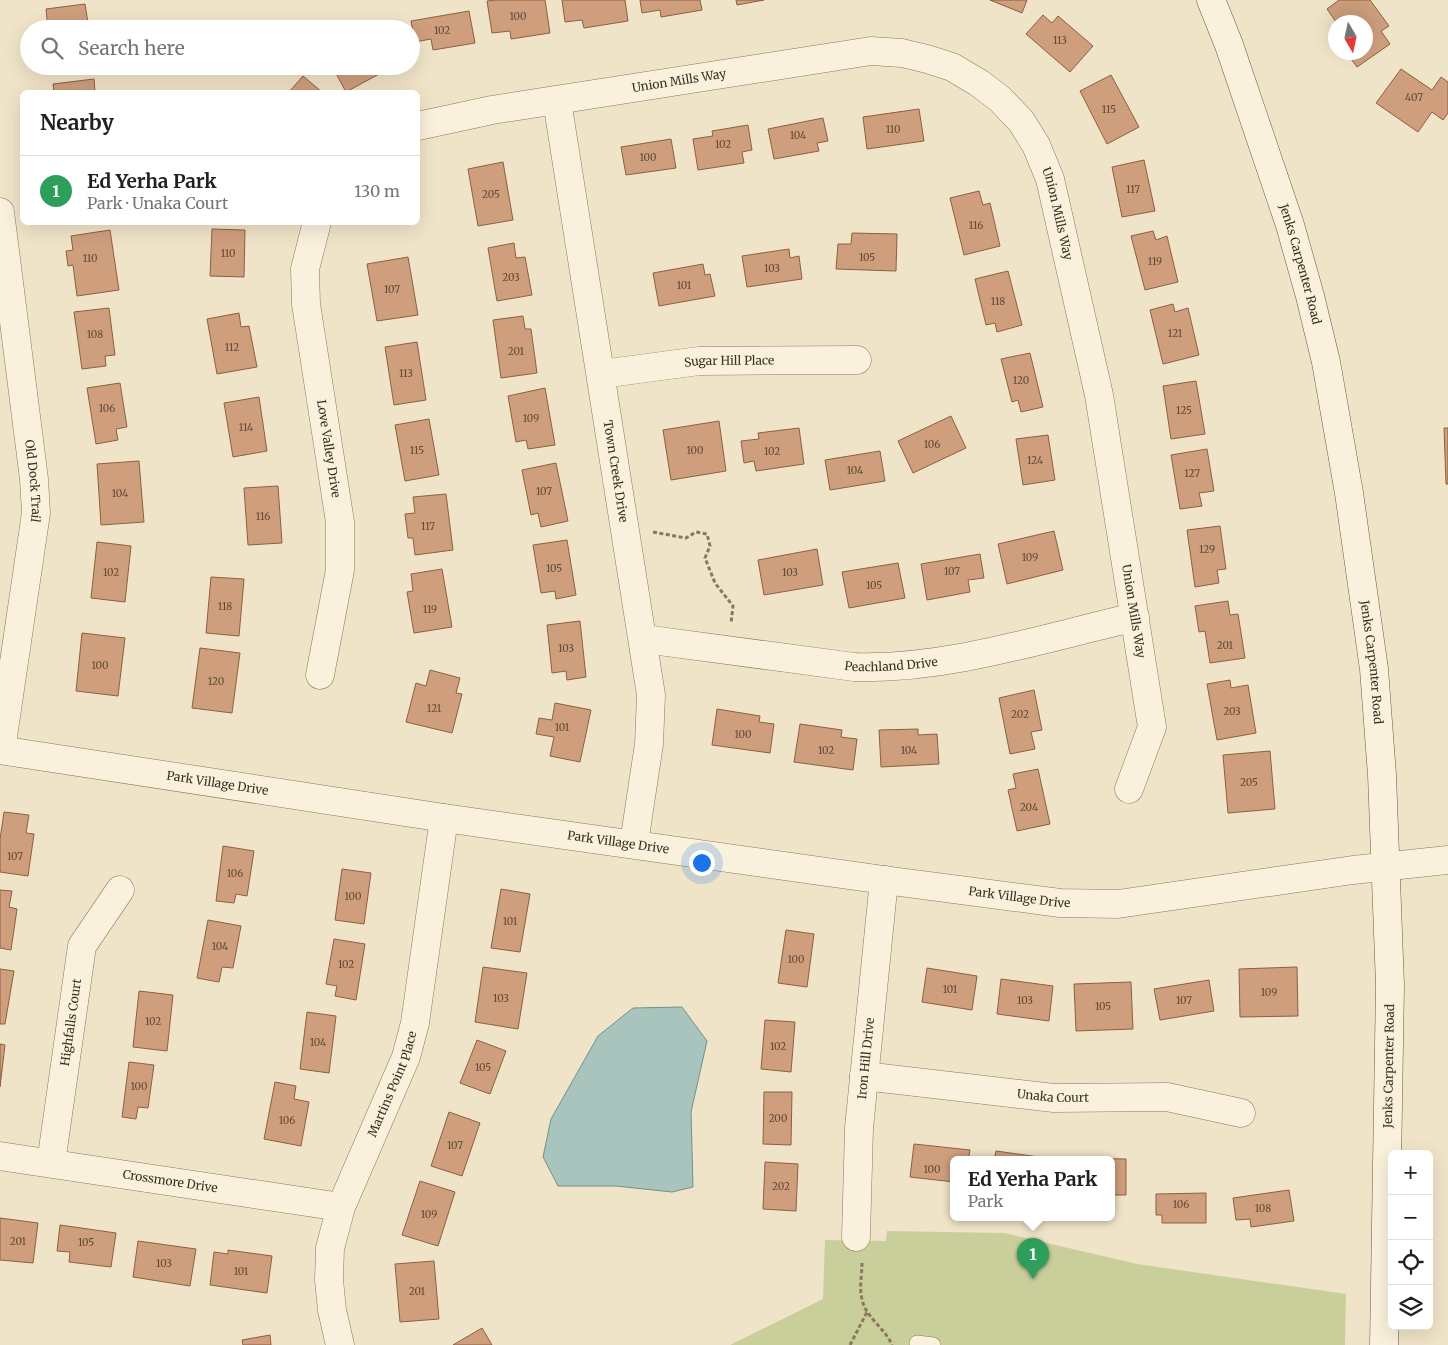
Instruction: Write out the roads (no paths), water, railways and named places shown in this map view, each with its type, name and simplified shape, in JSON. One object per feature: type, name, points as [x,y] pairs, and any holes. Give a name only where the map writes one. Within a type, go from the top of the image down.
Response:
[{"type":"street","name":"Jenks Carpenter Road","points":[[1211,0],[1229,44],[1290,225],[1326,362],[1350,493],[1374,669],[1387,868],[1390,985],[1384,1345]]},
{"type":"street","name":"Union Mills Way","points":[[557,101],[871,51],[902,53],[952,67],[1000,98],[1021,121],[1036,145],[1050,179],[1059,214],[1099,395],[1135,617],[1152,727],[1129,789]]},
{"type":"street","points":[[420,126],[492,110],[557,101]]},
{"type":"street","name":"Town Creek Drive","points":[[557,101],[602,374],[625,531],[644,639],[651,695],[650,734],[634,843]]},
{"type":"street","name":"Old Dock Trail","points":[[0,212],[34,479],[36,513],[0,750]]},
{"type":"street","name":"Love Valley Drive","points":[[316,225],[304,269],[306,304],[340,522],[340,570],[320,675]]},
{"type":"street","name":"Sugar Hill Place","points":[[602,374],[699,361],[857,360]]},
{"type":"street","name":"Peachland Drive","points":[[644,639],[854,667],[912,666],[947,660],[1135,617]]},
{"type":"street","name":"Park Village Drive","points":[[0,750],[444,818],[1060,903],[1118,904],[1353,870],[1387,868],[1448,860]]},
{"type":"street","name":"Martins Point Place","points":[[340,1345],[332,1310],[329,1280],[330,1248],[341,1207],[406,1057],[415,1023],[444,818]]},
{"type":"street","name":"Iron Hill Drive","points":[[856,1237],[859,1128],[884,880]]},
{"type":"street","name":"Highfalls Court","points":[[51,1163],[82,946],[120,890]]},
{"type":"street","name":"Unaka Court","points":[[864,1076],[1054,1098],[1167,1097],[1241,1113]]},
{"type":"street","name":"Crossmore Drive","points":[[0,1156],[341,1207]]},
{"type":"lane","points":[[917,1343],[933,1345]]},
{"type":"water","points":[[682,1007],[707,1041],[691,1112],[693,1187],[672,1192],[616,1186],[558,1186],[543,1157],[551,1119],[598,1036],[633,1008]]},
{"type":"place","name":"Ed Yerha Park","points":[[1033,1279]]}]
